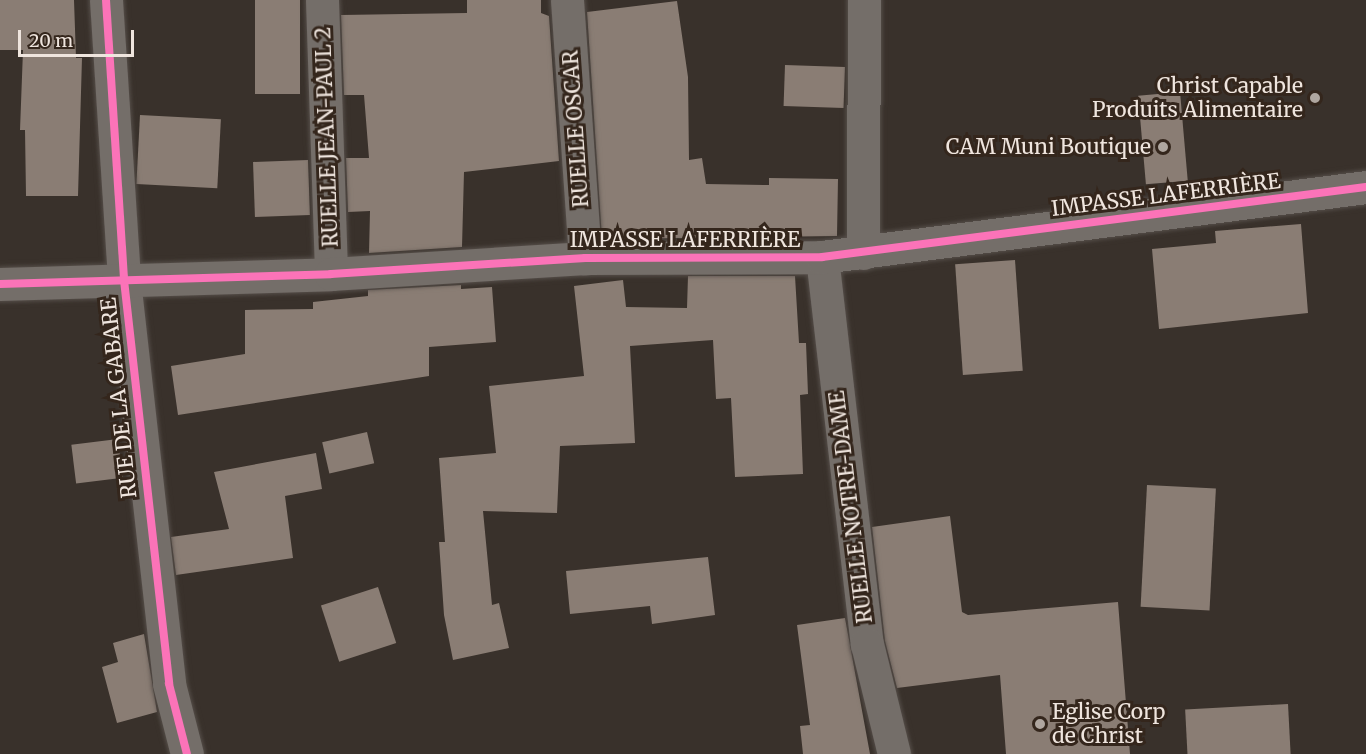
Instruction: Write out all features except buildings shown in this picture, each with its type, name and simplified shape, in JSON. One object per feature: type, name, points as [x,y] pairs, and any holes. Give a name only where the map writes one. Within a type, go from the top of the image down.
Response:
[{"type":"street","name":"RUE DE LA GABARE","points":[[106,0],[124,280],[169,684],[186,754]]},
{"type":"street","name":"RUELLE JEAN-PAUL 2","points":[[322,0],[331,274]]},
{"type":"street","name":"RUELLE OSCAR","points":[[567,0],[585,258]]},
{"type":"street","points":[[863,253],[864,0]]},
{"type":"street","name":"IMPASSE LAFERRIÈRE","points":[[0,284],[331,274],[585,258],[822,257],[1366,187]]},
{"type":"street","name":"RUELLE NOTRE-DAME","points":[[822,257],[867,644],[894,754]]},
{"type":"cycle path","points":[[106,0],[124,280],[169,684],[187,754]]},
{"type":"cycle path","points":[[0,284],[331,274],[585,258],[822,257],[1366,187]]},
{"type":"place","name":"Christ Capable Produits Alimentaire","points":[[1315,98]]},
{"type":"place","name":"CAM Muni Boutique","points":[[1163,147]]},
{"type":"place","name":"Eglise Corp de Christ","points":[[1040,724]]}]
